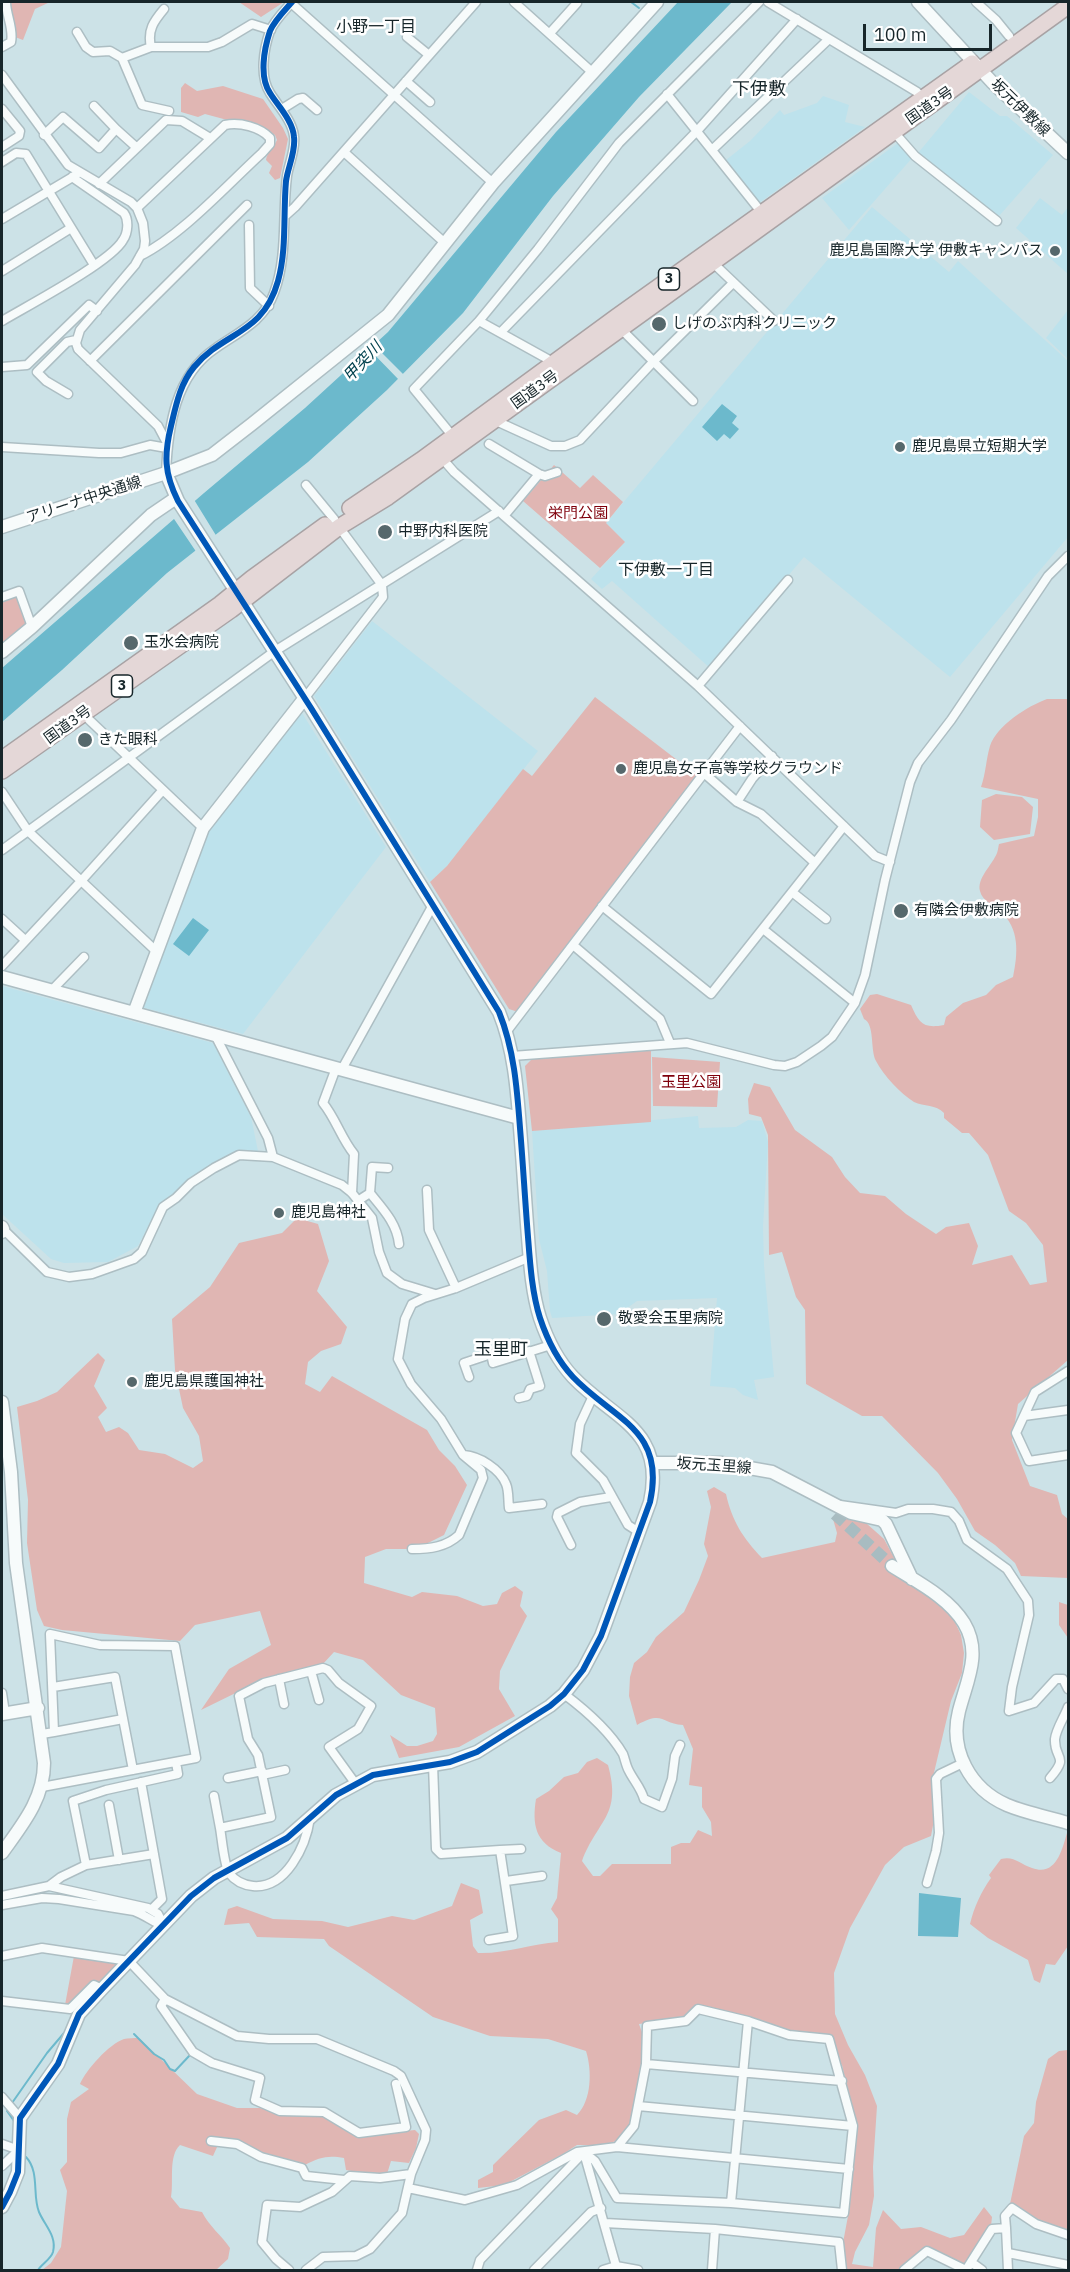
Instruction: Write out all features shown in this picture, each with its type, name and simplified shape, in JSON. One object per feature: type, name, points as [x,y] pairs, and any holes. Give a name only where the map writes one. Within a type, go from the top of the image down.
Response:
[{"type":"highway","name":"国道3号","points":[[2,771],[79,710],[239,596],[336,523],[438,453],[553,362],[894,132],[978,66],[1010,36],[1057,2]]},
{"type":"highway","name":"国道3号","points":[[455,440],[494,420],[620,328],[762,213],[923,98],[978,66],[1068,6]]},
{"type":"highway","name":"国道3号","points":[[2,759],[79,710]]},
{"type":"street","points":[[2,47],[11,42],[12,35],[6,2]]},
{"type":"street","points":[[2,2207],[18,2172],[20,2118],[58,2064],[80,2014],[102,1989],[191,1896],[228,1871],[287,1838],[336,1795],[355,1783],[386,1771],[462,1759],[550,1706],[564,1694],[592,1656],[653,1489],[652,1463],[643,1442],[630,1424],[593,1396],[571,1375],[551,1345],[539,1316],[530,1257],[512,1056],[507,1030],[499,1012],[275,651],[177,499],[166,473],[167,445],[181,388],[194,367],[215,348],[248,328],[268,306],[280,273],[287,174],[295,138],[282,109],[268,90],[264,73],[271,30],[291,2],[493,183]]},
{"type":"street","points":[[285,216],[476,2]]},
{"type":"street","points":[[514,2],[592,72]]},
{"type":"street","name":"アリーナ中央通線","points":[[2,527],[166,473],[212,455],[387,315],[493,183],[657,2]]},
{"type":"street","points":[[455,440],[414,389],[479,321],[620,143],[759,2]]},
{"type":"street","points":[[768,2],[917,92],[923,98]]},
{"type":"street","name":"坂元伊敷線","points":[[918,2],[978,66],[1067,149]]},
{"type":"street","points":[[976,2],[1010,36]]},
{"type":"street","points":[[550,33],[577,3]]},
{"type":"street","points":[[151,47],[148,36],[154,22],[164,9]]},
{"type":"street","points":[[501,332],[697,131],[796,19]]},
{"type":"street","points":[[122,58],[151,47],[208,47],[222,42],[252,24],[271,30]]},
{"type":"street","points":[[77,32],[86,48],[93,52],[110,51],[122,58],[142,105],[169,111]]},
{"type":"street","points":[[407,36],[429,55]]},
{"type":"street","points":[[713,149],[829,39]]},
{"type":"street","points":[[2,75],[59,156],[76,175],[127,217],[123,242],[94,265],[2,321]]},
{"type":"street","points":[[406,81],[430,102]]},
{"type":"street","points":[[667,94],[762,213]]},
{"type":"street","points":[[282,109],[303,98],[317,110]]},
{"type":"street","points":[[94,106],[136,147]]},
{"type":"street","points":[[2,109],[20,131],[19,136],[2,147]]},
{"type":"street","points":[[44,135],[63,117],[99,148],[116,129]]},
{"type":"street","points":[[99,184],[166,120],[182,121],[210,138]]},
{"type":"street","points":[[137,208],[225,125],[240,124],[265,133],[271,141],[262,153],[157,248],[140,256]]},
{"type":"street","points":[[894,132],[915,156],[997,221]]},
{"type":"street","points":[[344,152],[446,244]]},
{"type":"street","points":[[2,162],[16,153],[26,154],[94,265]]},
{"type":"street","points":[[2,219],[76,175],[99,184],[137,208],[145,232],[144,249],[80,330],[76,340],[78,348],[90,361],[158,426],[167,445]]},
{"type":"street","points":[[90,361],[247,205]]},
{"type":"street","points":[[249,225],[250,288],[268,306]]},
{"type":"street","points":[[2,271],[71,228]]},
{"type":"street","points":[[709,258],[774,321]]},
{"type":"street","points":[[494,420],[551,446],[565,446],[580,440],[653,362],[733,282]]},
{"type":"street","points":[[2,367],[27,365],[89,305],[98,310]]},
{"type":"street","points":[[479,321],[553,362]]},
{"type":"street","points":[[620,328],[693,401]]},
{"type":"street","points":[[68,394],[46,381],[37,372],[67,342],[76,340]]},
{"type":"street","points":[[489,444],[539,474],[545,476],[557,472]]},
{"type":"street","points":[[2,447],[121,453],[150,445],[167,445]]},
{"type":"street","points":[[438,453],[450,468],[698,686],[875,856],[890,862]]},
{"type":"street","points":[[2,850],[275,651],[501,513],[539,474]]},
{"type":"street","points":[[134,1013],[203,828],[383,597],[382,585],[306,485]]},
{"type":"street","points":[[2,652],[32,627],[151,515],[177,499]]},
{"type":"street","points":[[512,1056],[687,1043],[785,1066],[808,1057],[832,1037],[855,1003],[865,975],[910,782],[918,763],[951,720],[1048,576],[1068,556]]},
{"type":"street","points":[[698,686],[788,580]]},
{"type":"street","points":[[2,597],[19,591],[32,627]]},
{"type":"street","points":[[79,710],[203,828]]},
{"type":"street","points":[[507,1030],[740,726]]},
{"type":"street","points":[[737,802],[752,778],[772,756]]},
{"type":"street","points":[[705,774],[737,802],[761,814],[815,863]]},
{"type":"street","points":[[2,966],[162,790]]},
{"type":"street","points":[[2,792],[28,831],[156,951]]},
{"type":"street","points":[[602,906],[711,994],[844,826]]},
{"type":"street","points":[[792,892],[826,919]]},
{"type":"street","points":[[352,1193],[354,1154],[344,1141],[337,1122],[323,1103],[339,1069],[433,905]]},
{"type":"street","points":[[2,919],[26,940]]},
{"type":"street","points":[[763,929],[855,1003]]},
{"type":"street","points":[[573,945],[660,1019],[670,1043]]},
{"type":"street","points":[[52,990],[84,957]]},
{"type":"street","points":[[2,977],[519,1118]]},
{"type":"street","points":[[215,1035],[268,1138],[273,1157]]},
{"type":"street","points":[[2,1229],[47,1272],[69,1277],[92,1274],[134,1258],[142,1252],[163,1207],[191,1183],[214,1168],[239,1155],[273,1157],[342,1185],[352,1193],[372,1218],[379,1252],[387,1273],[402,1284],[435,1294]]},
{"type":"street","points":[[388,1168],[372,1167],[370,1193],[390,1219],[399,1244]]},
{"type":"street","points":[[427,1190],[429,1230],[456,1288]]},
{"type":"street","points":[[359,1200],[370,1193]]},
{"type":"street","points":[[412,1549],[442,1546],[452,1542],[459,1535],[483,1478],[481,1470],[463,1455],[441,1419],[411,1384],[398,1359],[405,1319],[412,1304],[530,1257]]},
{"type":"street","points":[[469,1377],[465,1362],[491,1354],[493,1362],[551,1345]]},
{"type":"street","points":[[519,1398],[527,1396],[530,1389],[540,1386],[529,1351]]},
{"type":"street","points":[[1068,1371],[1035,1392],[1016,1432],[1029,1461],[1068,1455]]},
{"type":"street","points":[[593,1396],[580,1424],[576,1453],[603,1480],[628,1525],[639,1532]]},
{"type":"street","points":[[2,1402],[7,1499],[38,1708],[48,1733]]},
{"type":"street","points":[[1024,1416],[1068,1410]]},
{"type":"street","points":[[463,1455],[472,1456],[497,1472],[506,1483],[509,1508],[542,1504]]},
{"type":"street","name":"坂元玉里線","points":[[652,1463],[721,1463],[776,1473],[808,1490],[835,1509],[882,1520],[912,1579]]},
{"type":"street","points":[[571,1545],[557,1517],[558,1513],[580,1502],[611,1497]]},
{"type":"street","points":[[835,1509],[896,1513],[908,1509],[933,1509],[951,1512],[959,1521],[967,1540],[1007,1569],[1028,1601],[1029,1615],[1012,1687],[1010,1711],[1034,1704],[1056,1679],[1063,1679],[1068,1689]]},
{"type":"street","points":[[892,1566],[949,1604],[958,1614],[969,1634],[973,1656],[972,1669],[957,1719],[958,1744],[963,1764],[972,1778],[981,1789],[1007,1805],[1068,1823]]},
{"type":"street","points":[[2,1853],[24,1822],[42,1787],[53,1687],[50,1634],[100,1645],[175,1646],[196,1758],[42,1787]]},
{"type":"street","points":[[220,1828],[271,1817],[258,1755],[248,1739],[239,1696],[264,1683],[323,1668],[328,1670],[339,1683],[371,1706],[358,1729],[329,1747],[355,1783]]},
{"type":"street","points":[[311,1671],[319,1700]]},
{"type":"street","points":[[53,1687],[115,1677],[133,1770]]},
{"type":"street","points":[[279,1679],[284,1704]]},
{"type":"street","points":[[2,1693],[3,1714],[38,1708]]},
{"type":"street","points":[[564,1694],[591,1716],[624,1755],[627,1769],[642,1791],[644,1799],[662,1807],[672,1779],[675,1756],[680,1744]]},
{"type":"street","points":[[1050,1778],[1059,1767],[1060,1758],[1055,1739],[1068,1707]]},
{"type":"street","points":[[48,1733],[123,1719]]},
{"type":"street","points":[[86,1865],[73,1801],[106,1790],[178,1774],[176,1762]]},
{"type":"street","points":[[433,1764],[436,1849],[441,1854],[521,1849]]},
{"type":"street","points":[[927,1884],[939,1833],[936,1779],[940,1774],[963,1764]]},
{"type":"street","points":[[228,1778],[285,1770]]},
{"type":"street","points":[[141,1782],[162,1899],[151,1910]]},
{"type":"street","points":[[214,1797],[228,1871],[245,1885],[262,1886],[279,1879],[288,1870],[308,1834],[310,1818]]},
{"type":"street","points":[[109,1805],[119,1860]]},
{"type":"street","points":[[489,1940],[513,1936],[501,1851]]},
{"type":"street","points":[[50,1886],[61,1877],[86,1865],[154,1854]]},
{"type":"street","points":[[506,1881],[542,1876]]},
{"type":"street","points":[[2,1896],[50,1886],[137,1904],[158,1914],[164,1926]]},
{"type":"street","points":[[2,1905],[42,1898],[59,1899],[134,1911],[164,1926]]},
{"type":"street","points":[[2,1956],[42,1948],[129,1961],[165,1999],[237,2036],[317,2039],[394,2071],[406,2082],[426,2130],[422,2150],[411,2174],[399,2218],[370,2249],[356,2256],[323,2257],[306,2271]]},
{"type":"street","points":[[2,2001],[70,2009],[94,1985],[102,1989]]},
{"type":"street","points":[[165,1999],[161,2006],[194,2052],[212,2062],[260,2078],[255,2100],[280,2110],[324,2112],[359,2133],[406,2127],[396,2084]]},
{"type":"street","points":[[584,2152],[595,2161],[617,2198],[731,2203],[844,2213],[853,2126],[829,2039],[789,2035],[748,2021],[698,2009],[686,2021],[647,2026],[646,2064],[634,2126],[617,2147]]},
{"type":"street","points":[[731,2203],[748,2021]]},
{"type":"street","points":[[646,2064],[842,2082]]},
{"type":"street","points":[[2,2097],[20,2118]]},
{"type":"street","points":[[638,2106],[853,2126]]},
{"type":"street","points":[[211,2141],[237,2144],[261,2157],[302,2168],[306,2176],[344,2180]]},
{"type":"street","points":[[2,2144],[19,2150]]},
{"type":"street","points":[[408,2188],[465,2200],[517,2185],[577,2152],[617,2147],[849,2169]]},
{"type":"street","points":[[2,2166],[19,2150]]},
{"type":"street","points":[[584,2152],[616,2266]]},
{"type":"street","points":[[477,2271],[480,2260],[584,2152]]},
{"type":"street","points":[[289,2271],[270,2254],[262,2242],[267,2205],[300,2207],[332,2192],[350,2176],[380,2178],[411,2174]]},
{"type":"street","points":[[534,2271],[591,2212],[601,2208]]},
{"type":"street","points":[[1008,2271],[1005,2216],[1012,2208],[1036,2224],[1068,2235]]},
{"type":"street","points":[[605,2223],[715,2229],[839,2242],[842,2271]]},
{"type":"street","points":[[967,2268],[992,2229],[1006,2228]]},
{"type":"street","points":[[712,2271],[715,2229]]},
{"type":"street","points":[[904,2271],[927,2251],[967,2268],[982,2271]]},
{"type":"street","points":[[1008,2253],[1068,2265]]},
{"type":"street","points":[[603,2271],[616,2266],[638,2271]]},
{"type":"shaded area","points":[[969,92],[1000,116],[1007,116],[1053,155],[999,216],[918,153]]},
{"type":"shaded area","points":[[823,96],[849,105],[845,122],[865,127],[759,203],[726,160],[750,141],[780,110],[784,115],[817,103]]},
{"type":"shaded area","points":[[898,143],[913,157],[849,230],[822,198]]},
{"type":"shaded area","name":"鹿児島国際大学 伊敷キャンパス","points":[[1040,198],[1062,215],[1068,207],[1068,274],[1016,228]]},
{"type":"shaded area","points":[[872,207],[949,272],[958,261],[1068,361],[1068,537],[950,677],[804,557],[710,668],[612,581],[602,589],[591,579],[625,542],[606,523]]},
{"type":"shaded area","points":[[1068,310],[1068,359],[1046,338]]},
{"type":"shaded area","points":[[372,621],[538,751],[447,866],[430,882],[314,696]]},
{"type":"shaded area","points":[[302,713],[386,847],[243,1034],[141,1007],[205,836]]},
{"type":"shaded area","points":[[2,986],[213,1043],[251,1117],[258,1151],[234,1152],[159,1205],[138,1246],[108,1262],[64,1263],[51,1259],[2,1214]]},
{"type":"shaded area","points":[[698,1116],[699,1128],[736,1127],[748,1120],[762,1121],[768,1142],[763,1226],[764,1266],[774,1377],[754,1380],[758,1400],[743,1395],[735,1388],[710,1386],[717,1298],[637,1301],[619,1314],[552,1318],[550,1311],[547,1271],[539,1239],[532,1131]]},
{"type":"green space","points":[[9,2],[50,2],[35,9],[23,40],[15,37]]},
{"type":"green space","points":[[239,2],[284,2],[261,17]]},
{"type":"green space","points":[[185,83],[197,91],[223,86],[263,99],[288,139],[280,178],[275,180],[269,173],[272,166],[266,160],[277,140],[275,135],[268,131],[205,114],[198,117],[181,112],[181,88]]},
{"type":"green space","name":"栄門公園","points":[[554,465],[580,488],[593,475],[623,502],[606,523],[625,542],[600,568],[523,501]]},
{"type":"green space","points":[[15,595],[19,597],[27,623],[2,645],[2,599]]},
{"type":"green space","points":[[595,697],[698,776],[518,1012],[509,1009],[430,882],[447,866],[523,769],[532,776]]},
{"type":"green space","points":[[1047,699],[1068,699],[1068,1360],[1018,1404],[1012,1440],[1030,1486],[1057,1495],[1062,1514],[1068,1519],[1068,1578],[1021,1576],[1015,1563],[975,1531],[957,1499],[938,1473],[882,1416],[862,1416],[806,1384],[805,1310],[796,1297],[782,1252],[769,1255],[768,1135],[761,1117],[749,1114],[748,1099],[754,1083],[770,1087],[795,1130],[832,1157],[845,1177],[860,1193],[885,1196],[906,1214],[936,1234],[946,1227],[969,1223],[978,1246],[972,1265],[1012,1255],[1030,1285],[1047,1282],[1043,1245],[1026,1223],[1009,1211],[988,1155],[969,1133],[962,1133],[944,1118],[941,1110],[914,1102],[888,1078],[876,1061],[870,1026],[860,1009],[870,995],[877,994],[911,1005],[919,1020],[926,1025],[944,1025],[946,1017],[963,1003],[986,995],[996,985],[1013,977],[1016,959],[1014,933],[1007,918],[983,897],[980,882],[997,854],[999,844],[1034,836],[1038,817],[1038,799],[981,787],[990,746],[999,731],[1022,711]]},
{"type":"green space","points":[[996,794],[1022,797],[1033,807],[1030,834],[994,840],[980,827],[982,800]]},
{"type":"green space","points":[[651,1048],[651,1122],[532,1131],[525,1066],[533,1058]]},
{"type":"green space","name":"玉里公園","points":[[652,1057],[720,1062],[717,1107],[653,1106]]},
{"type":"green space","points":[[297,1218],[318,1224],[329,1261],[317,1291],[347,1327],[341,1344],[321,1351],[308,1362],[305,1384],[320,1392],[332,1376],[427,1430],[439,1450],[455,1466],[467,1485],[444,1535],[416,1549],[386,1549],[365,1557],[364,1583],[412,1597],[422,1592],[457,1596],[483,1606],[497,1604],[502,1593],[515,1586],[523,1592],[520,1606],[527,1616],[500,1671],[499,1689],[515,1716],[459,1747],[399,1758],[390,1735],[407,1746],[417,1746],[433,1741],[437,1734],[435,1708],[401,1695],[363,1660],[334,1652],[322,1665],[262,1680],[201,1710],[229,1669],[271,1645],[260,1611],[195,1625],[180,1641],[62,1630],[44,1626],[37,1610],[27,1543],[28,1500],[17,1407],[57,1392],[98,1353],[105,1360],[94,1386],[107,1408],[98,1417],[106,1432],[119,1427],[128,1433],[139,1450],[165,1454],[193,1468],[203,1461],[199,1436],[183,1408],[175,1370],[172,1319],[210,1287],[239,1243],[282,1233]]},
{"type":"green space","points":[[714,1487],[726,1494],[731,1513],[739,1529],[762,1558],[835,1542],[837,1533],[833,1519],[838,1514],[866,1523],[884,1539],[899,1567],[951,1613],[961,1635],[964,1653],[962,1673],[951,1701],[932,1781],[934,1820],[931,1836],[904,1847],[885,1865],[850,1928],[834,1973],[835,2014],[848,2045],[865,2075],[877,2106],[873,2167],[874,2196],[869,2225],[855,2252],[852,2264],[873,2267],[876,2228],[883,2210],[901,2229],[921,2227],[950,2238],[964,2235],[984,2207],[992,2217],[991,2226],[967,2263],[959,2264],[925,2248],[899,2270],[844,2270],[842,2248],[848,2216],[856,2126],[842,2065],[837,2060],[831,2036],[790,2033],[711,2007],[696,2005],[686,2018],[639,2024],[645,2041],[629,2129],[616,2141],[604,2145],[577,2145],[504,2185],[478,2188],[478,2180],[493,2172],[493,2165],[539,2120],[566,2110],[577,2115],[582,2109],[589,2084],[586,2051],[548,2039],[490,2036],[433,2017],[329,1946],[324,1939],[257,1937],[249,1923],[224,1925],[228,1909],[237,1906],[273,1919],[322,1921],[348,1927],[392,1916],[414,1920],[452,1906],[461,1883],[479,1890],[483,1913],[470,1920],[473,1946],[478,1953],[558,1942],[558,1919],[551,1909],[557,1898],[561,1853],[546,1844],[537,1832],[536,1799],[564,1777],[578,1773],[587,1762],[597,1758],[608,1765],[612,1796],[606,1816],[582,1861],[593,1876],[600,1876],[612,1864],[671,1864],[671,1847],[681,1843],[690,1843],[698,1830],[712,1836],[711,1822],[702,1807],[702,1787],[689,1785],[693,1749],[683,1725],[658,1718],[637,1725],[629,1696],[630,1677],[634,1663],[647,1652],[656,1637],[684,1612],[699,1580],[708,1556],[704,1544],[711,1507],[707,1491]]},
{"type":"green space","points":[[1059,1602],[1068,1605],[1068,1638],[1059,1625]]},
{"type":"green space","points":[[1067,1833],[1068,1946],[1055,1965],[1046,1964],[1040,1983],[1034,1980],[1028,1960],[988,1938],[970,1924],[978,1900],[991,1878],[989,1875],[1001,1859],[1014,1859],[1040,1870],[1047,1869],[1057,1860]]},
{"type":"green space","points":[[74,1956],[116,1963],[118,1966],[100,1984],[69,2005],[65,2005]]},
{"type":"green space","points":[[139,2038],[197,2094],[237,2108],[260,2108],[278,2114],[323,2115],[357,2136],[415,2130],[419,2134],[416,2148],[409,2163],[391,2161],[387,2174],[368,2174],[346,2170],[344,2158],[339,2157],[324,2157],[305,2165],[261,2154],[239,2142],[218,2145],[213,2156],[180,2145],[174,2156],[171,2197],[180,2208],[202,2212],[230,2248],[228,2259],[216,2270],[42,2270],[51,2263],[61,2247],[67,2191],[60,2170],[67,2162],[67,2119],[71,2102],[89,2089],[80,2084],[105,2052],[124,2039]]},
{"type":"green space","points":[[1068,2050],[1068,2233],[1037,2222],[1010,2204],[1024,2136],[1034,2123],[1036,2102],[1048,2059],[1059,2051]]},
{"type":"water","name":"甲突川","points":[[678,2],[732,2],[639,97],[553,196],[463,313],[387,390],[308,462],[167,573],[2,722],[2,668],[305,408],[388,332],[556,132]]},
{"type":"water","points":[[722,404],[737,416],[732,423],[739,429],[730,439],[724,434],[717,441],[702,427]]},
{"type":"water","points":[[193,918],[209,930],[189,956],[173,944]]},
{"type":"water","points":[[919,1893],[961,1898],[958,1937],[918,1936]]},
{"type":"pier","points":[[372,343],[405,376],[400,381],[367,347]]},
{"type":"pier","points":[[193,498],[217,537],[197,553],[172,516]]},
{"type":"waterway","points":[[631,2],[639,8]]},
{"type":"waterway","points":[[12,2103],[64,2033]]},
{"type":"waterway","points":[[134,2034],[154,2054],[164,2060],[170,2069],[175,2071],[190,2055]]},
{"type":"waterway","points":[[7,2111],[14,2121]]},
{"type":"waterway","points":[[26,2157],[33,2170],[39,2212],[50,2231],[54,2246],[52,2255],[38,2270]]},
{"type":"tunnel","points":[[835,1514],[892,1566]]},
{"type":"cycle path","points":[[2,2207],[18,2172],[20,2118],[58,2064],[79,2014],[191,1896],[214,1878],[287,1838],[336,1795],[373,1775],[450,1762],[477,1752],[550,1706],[564,1694],[583,1670],[601,1636],[650,1502],[653,1477],[650,1458],[643,1442],[633,1428],[589,1392],[562,1364],[540,1318],[531,1267],[516,1083],[508,1040],[499,1012],[311,708],[178,501],[170,482],[166,455],[177,403],[185,380],[206,355],[242,331],[263,312],[278,281],[284,244],[286,181],[293,153],[294,137],[288,119],[267,86],[264,63],[270,31],[292,2]]},
{"type":"place","name":"鹿児島国際大学 伊敷キャンパス","points":[[1055,251]]},
{"type":"place","name":"しげのぶ内科クリニック","points":[[659,324]]},
{"type":"place","name":"鹿児島県立短期大学","points":[[900,447]]},
{"type":"place","name":"中野内科医院","points":[[385,532]]},
{"type":"place","name":"玉水会病院","points":[[131,643]]},
{"type":"place","name":"きた眼科","points":[[85,740]]},
{"type":"place","name":"鹿児島女子高等学校グラウンド","points":[[621,769]]},
{"type":"place","name":"有隣会伊敷病院","points":[[901,911]]},
{"type":"place","name":"鹿児島神社","points":[[279,1213]]},
{"type":"place","name":"敬愛会玉里病院","points":[[604,1319]]},
{"type":"place","name":"鹿児島県護国神社","points":[[132,1382]]},
{"type":"district","name":"小野一丁目","points":[[376,27]]},
{"type":"district","name":"下伊敷","points":[[759,90]]},
{"type":"district","name":"下伊敷一丁目","points":[[666,570]]},
{"type":"district","name":"玉里町","points":[[501,1350]]}]
